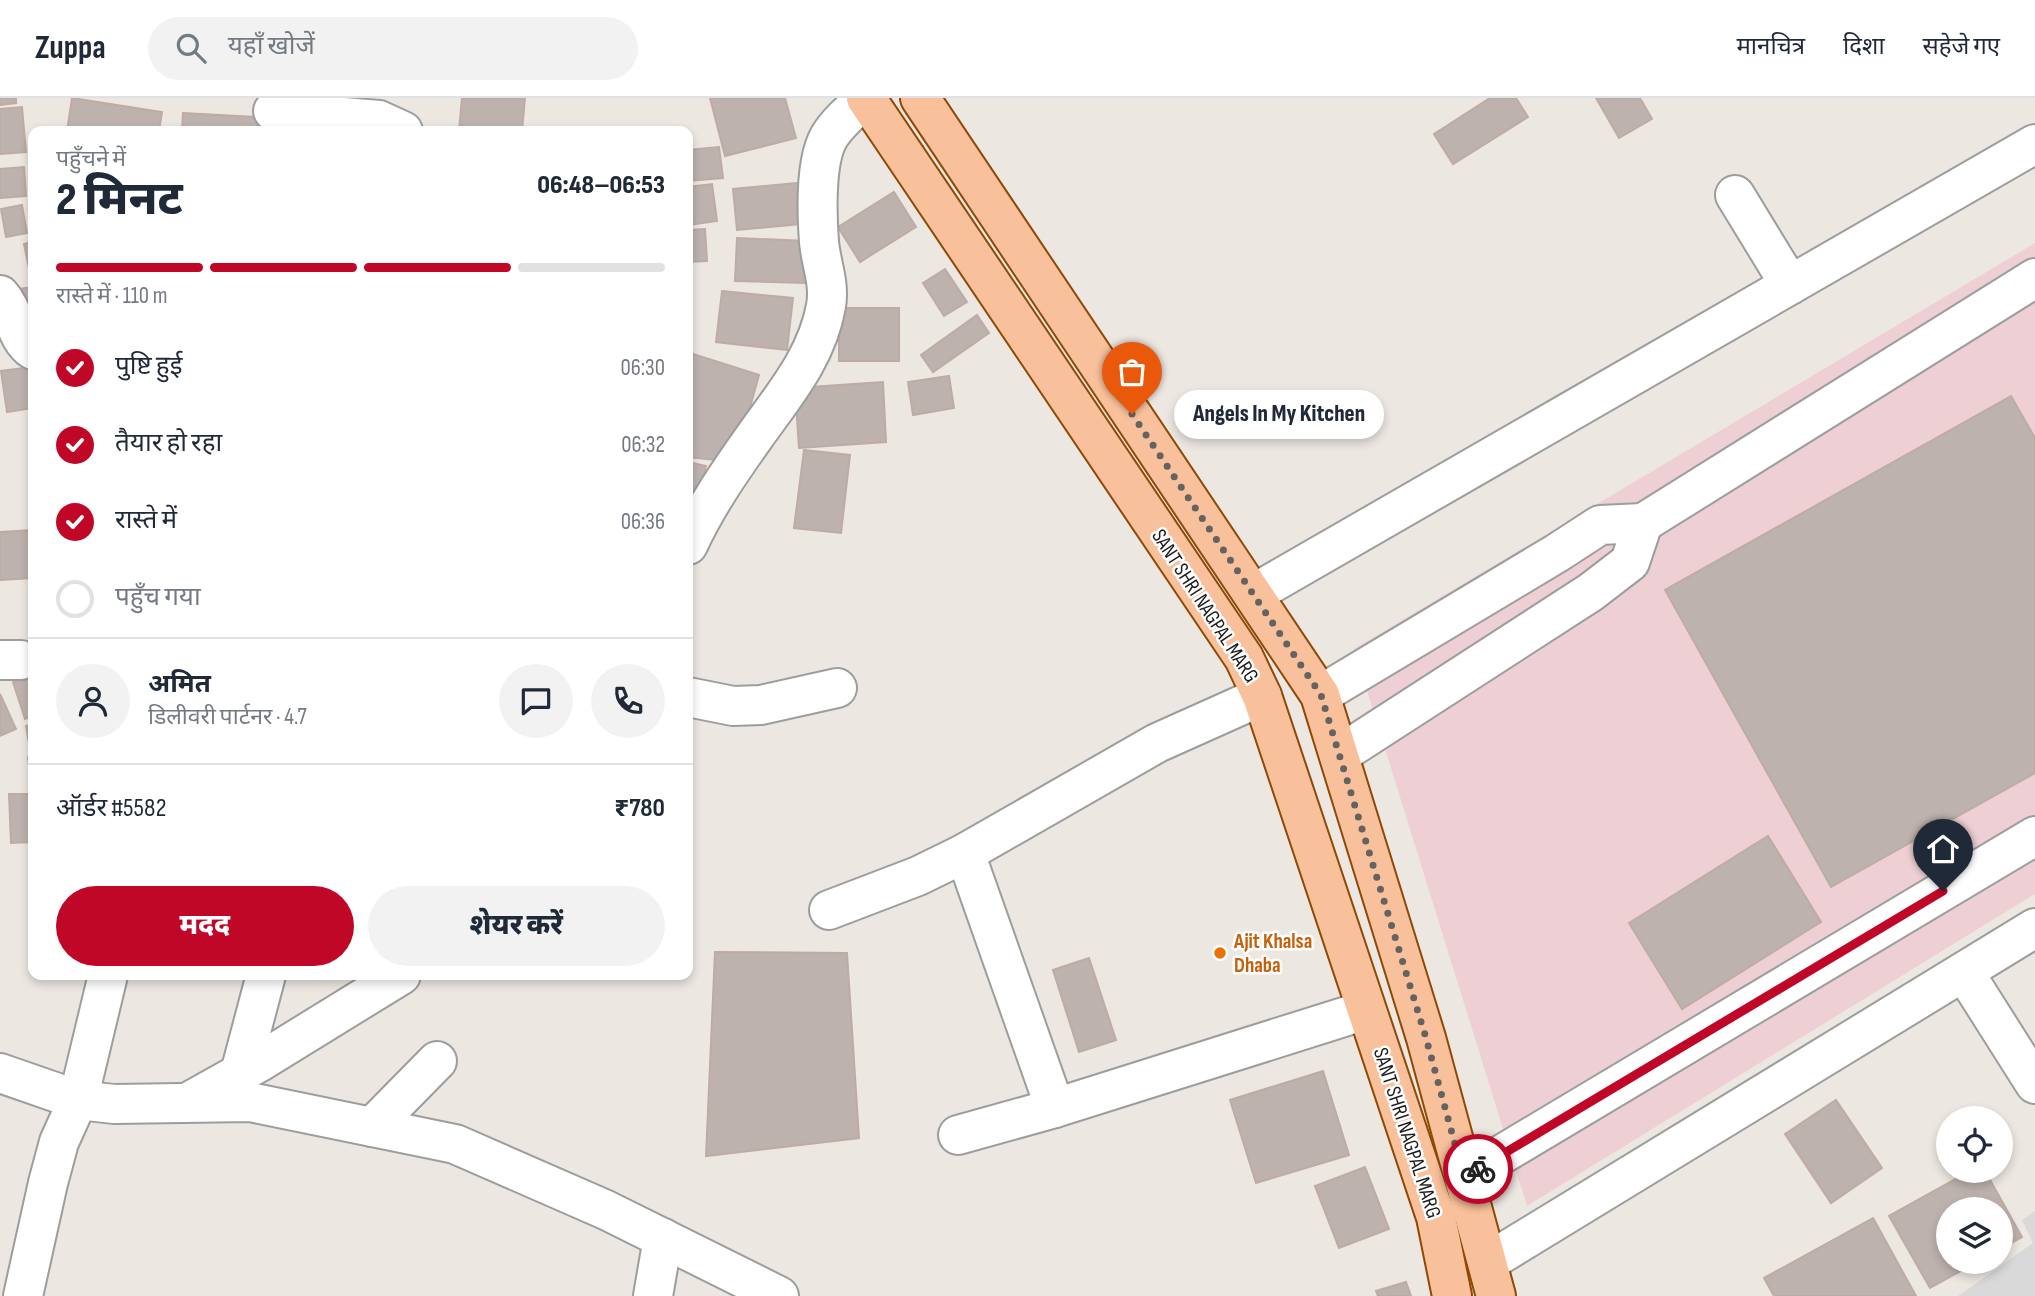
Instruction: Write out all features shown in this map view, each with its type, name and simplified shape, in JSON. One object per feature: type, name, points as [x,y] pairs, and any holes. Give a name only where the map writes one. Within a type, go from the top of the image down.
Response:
[{"type":"main road","name":"SANT SHRI NAGPAL MARG","points":[[866,98],[1244,658],[1262,696],[1436,1217],[1452,1296]]},
{"type":"main road","name":"SANT SHRI NAGPAL MARG","points":[[920,98],[1321,695],[1426,1038],[1492,1279]]},
{"type":"street","points":[[693,534],[702,515],[811,355],[826,306],[827,280],[819,244],[820,161],[829,138],[866,98]]},
{"type":"street","points":[[273,113],[379,120],[392,126]]},
{"type":"street","points":[[1253,594],[2035,144]]},
{"type":"street","points":[[1735,195],[1790,285]]},
{"type":"street","points":[[1321,695],[1600,525],[1643,523],[2035,278]]},
{"type":"street","points":[[0,295],[7,302],[22,340],[28,345]]},
{"type":"street","points":[[1339,755],[1591,592],[1630,562],[1643,523]]},
{"type":"street","points":[[1408,643],[1441,691]]},
{"type":"street","points":[[693,698],[733,706],[761,705],[837,688]]},
{"type":"street","points":[[829,910],[907,881],[965,853],[1157,743],[1262,696]]},
{"type":"street","points":[[1464,1177],[2035,836]]},
{"type":"street","points":[[965,853],[1055,1108]]},
{"type":"street","points":[[1492,1279],[2035,928]]},
{"type":"street","points":[[1964,972],[2035,1084]]},
{"type":"street","points":[[23,1296],[50,1173],[59,1142],[78,1100],[107,980]]},
{"type":"street","points":[[240,1073],[266,980]]},
{"type":"street","points":[[184,1104],[393,980]]},
{"type":"street","points":[[958,1135],[1055,1108],[1366,1010]]},
{"type":"street","points":[[372,1127],[437,1061]]},
{"type":"street","points":[[0,1073],[78,1100],[114,1104],[250,1102],[455,1144],[606,1210],[779,1296]]},
{"type":"street","points":[[653,1296],[663,1238]]},
{"type":"shaded area","points":[[2035,243],[2035,894],[1527,1206],[1354,649]]},
{"type":"shaded area","points":[[2035,1211],[2035,1296],[1958,1296],[1989,1274],[2013,1274],[2013,1257],[2033,1243],[2022,1220]]},
{"type":"building","points":[[0,98],[16,98],[16,103],[0,105]]},
{"type":"building","points":[[72,98],[162,112],[160,126],[68,126]]},
{"type":"building","points":[[462,98],[525,98],[522,126],[459,126]]},
{"type":"building","points":[[710,98],[785,98],[796,138],[725,156]]},
{"type":"building","points":[[1490,98],[1516,98],[1528,117],[1453,164],[1434,134]]},
{"type":"building","points":[[1596,98],[1640,98],[1652,119],[1619,138]]},
{"type":"building","points":[[22,107],[26,152],[0,154],[0,109]]},
{"type":"building","points":[[183,113],[258,117],[257,126],[182,126]]},
{"type":"building","points":[[719,147],[723,178],[693,181],[693,150]]},
{"type":"building","points":[[24,167],[26,196],[0,198],[0,169]]},
{"type":"building","points":[[807,182],[811,223],[737,230],[733,189]]},
{"type":"building","points":[[712,184],[717,221],[693,224],[693,186]]},
{"type":"building","points":[[894,192],[916,227],[860,262],[838,227]]},
{"type":"building","points":[[22,205],[27,233],[6,237],[1,209]]},
{"type":"building","points":[[705,229],[707,261],[693,262],[693,230]]},
{"type":"building","points":[[737,238],[808,241],[806,283],[735,281]]},
{"type":"building","points":[[28,243],[28,264],[24,244]]},
{"type":"building","points":[[945,269],[967,302],[944,316],[923,283]]},
{"type":"building","points":[[28,288],[28,309],[19,289]]},
{"type":"building","points":[[722,291],[793,298],[787,350],[716,342]]},
{"type":"building","points":[[839,308],[899,308],[899,361],[839,361]]},
{"type":"building","points":[[977,315],[989,333],[933,372],[921,355]]},
{"type":"building","points":[[693,354],[759,375],[735,462],[693,458]]},
{"type":"building","points":[[28,368],[28,409],[7,412],[1,371]]},
{"type":"building","points":[[949,376],[954,408],[913,415],[908,382]]},
{"type":"building","points":[[883,382],[886,442],[799,448],[795,388]]},
{"type":"building","points":[[2011,396],[2035,438],[2035,773],[1831,887],[1665,590]]},
{"type":"building","points":[[804,450],[850,455],[841,533],[794,528]]},
{"type":"building","points":[[693,463],[706,466],[693,518]]},
{"type":"building","points":[[28,530],[28,578],[0,580],[0,532]]},
{"type":"building","points":[[28,677],[28,718],[25,719],[13,682]]},
{"type":"building","points":[[0,694],[16,729],[0,736]]},
{"type":"building","points":[[9,794],[28,794],[28,842],[11,843]]},
{"type":"building","points":[[1768,836],[1821,922],[1682,1009],[1629,923]]},
{"type":"building","points":[[715,952],[847,953],[859,1138],[706,1156]]},
{"type":"building","points":[[1089,958],[1116,1040],[1079,1052],[1053,970]]},
{"type":"building","points":[[1323,1071],[1349,1155],[1256,1183],[1230,1100]]},
{"type":"building","points":[[1836,1100],[1882,1168],[1831,1203],[1785,1134]]},
{"type":"building","points":[[1365,1167],[1389,1229],[1339,1248],[1315,1186]]},
{"type":"building","points":[[1948,1183],[1992,1183],[2000,1197],[1936,1197],[1936,1274],[1955,1274],[1930,1288],[1889,1216]]},
{"type":"building","points":[[1873,1218],[1916,1296],[1774,1296],[1764,1278]]},
{"type":"building","points":[[2013,1221],[2022,1237],[2013,1242]]},
{"type":"building","points":[[1406,1282],[1411,1296],[1378,1296],[1376,1291]]},
{"type":"way so far","points":[[1132,414],[1321,695],[1426,1038],[1464,1177],[1478,1169]]},
{"type":"place","name":"Angels In My Kitchen","points":[[1132,414]]},
{"type":"place","name":"Ajit Khalsa Dhaba","points":[[1220,953]]},
{"type":"route","points":[[1478,1169],[1943,891]]}]
